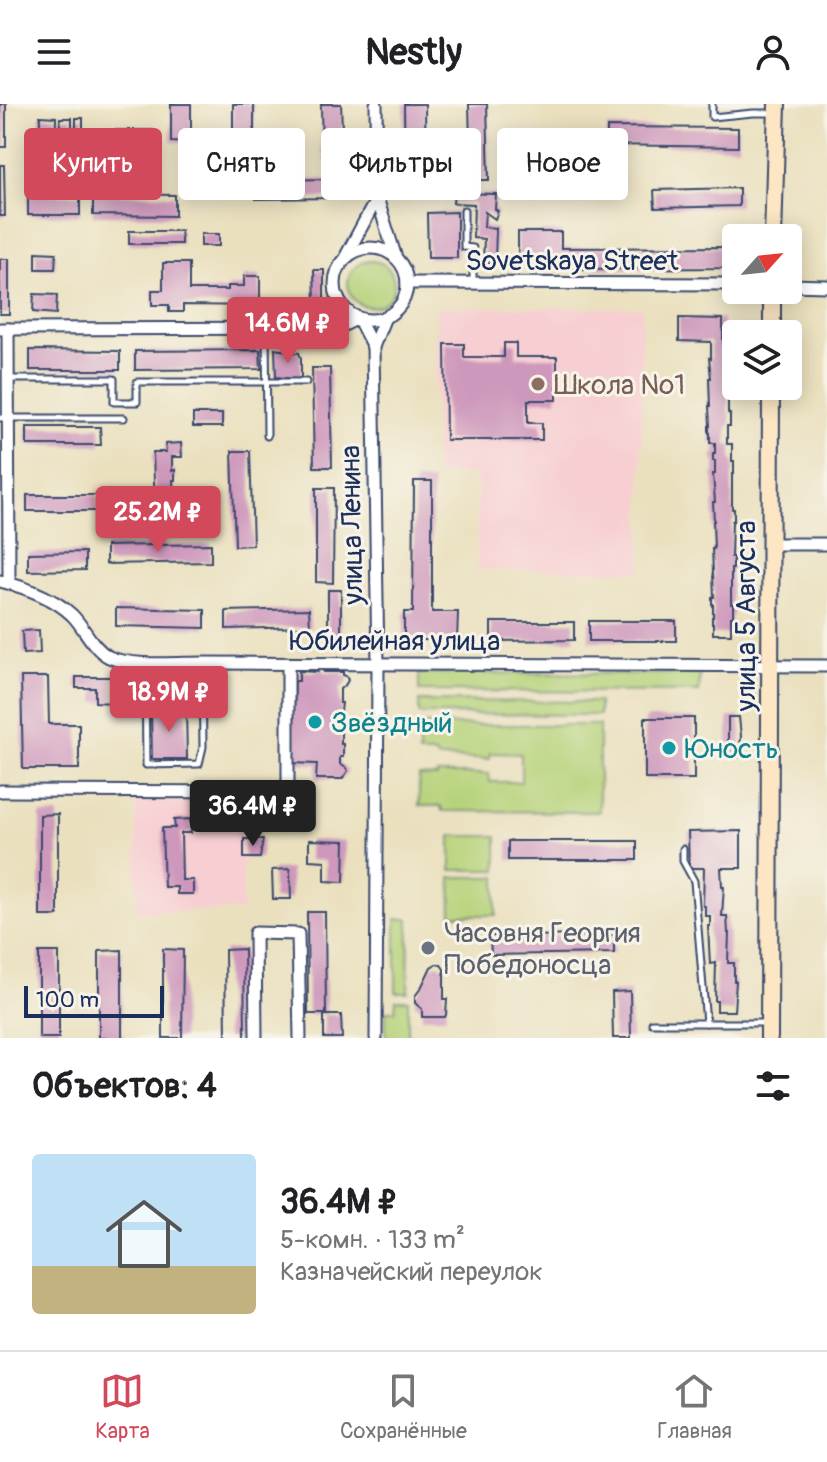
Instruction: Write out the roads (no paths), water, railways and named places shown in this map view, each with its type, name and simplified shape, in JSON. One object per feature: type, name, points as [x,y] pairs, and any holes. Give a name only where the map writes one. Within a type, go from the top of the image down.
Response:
[{"type":"street","points":[[376,104],[376,128]]},
{"type":"street","points":[[773,224],[777,108]]},
{"type":"street","points":[[320,328],[328,323],[337,308],[337,270],[376,200]]},
{"type":"street","points":[[338,298],[346,310],[358,318],[372,320],[385,317],[397,309],[405,297],[407,283],[404,269],[396,258],[378,200]]},
{"type":"street","points":[[345,258],[357,250],[371,247],[384,250],[396,258]]},
{"type":"street","name":"Sovetskaya Street","points":[[407,283],[722,284]]},
{"type":"street","points":[[802,285],[827,286]]},
{"type":"street","points":[[373,347],[385,317]]},
{"type":"street","points":[[5,582],[4,418],[8,379],[4,329],[320,328],[342,326],[358,318]]},
{"type":"street","points":[[358,318],[373,347]]},
{"type":"street","name":"улица Ленина","points":[[373,347],[378,664],[376,1038]]},
{"type":"street","name":"улица 5 Августа","points":[[769,1031],[771,400]]},
{"type":"street","points":[[771,544],[827,544]]},
{"type":"street","name":"Юбилейная улица","points":[[5,582],[55,602],[73,616],[91,641],[109,657],[130,662],[827,666]]},
{"type":"street","points":[[0,791],[288,792],[288,664]]},
{"type":"street","points":[[256,1038],[255,933],[298,934],[300,1038]]},
{"type":"lane","points":[[712,104],[712,117],[777,108]]},
{"type":"lane","points":[[464,210],[464,247],[473,248],[473,283]]},
{"type":"lane","points":[[266,328],[267,436]]},
{"type":"lane","points":[[8,379],[114,379],[114,402],[137,402],[137,382],[306,382]]},
{"type":"lane","points":[[4,418],[124,418]]},
{"type":"lane","points":[[145,662],[146,765],[199,764],[203,747],[202,663]]},
{"type":"lane","points":[[683,849],[683,861],[694,881],[706,1023]]},
{"type":"lane","points":[[652,1023],[706,1023],[769,1031]]},
{"type":"place","name":"Школа №1","points":[[538,384]]},
{"type":"place","name":"Звёздный","points":[[315,722]]},
{"type":"place","name":"Юность","points":[[669,748]]},
{"type":"place","name":"Часовня Георгия Победоносца","points":[[428,948]]}]
